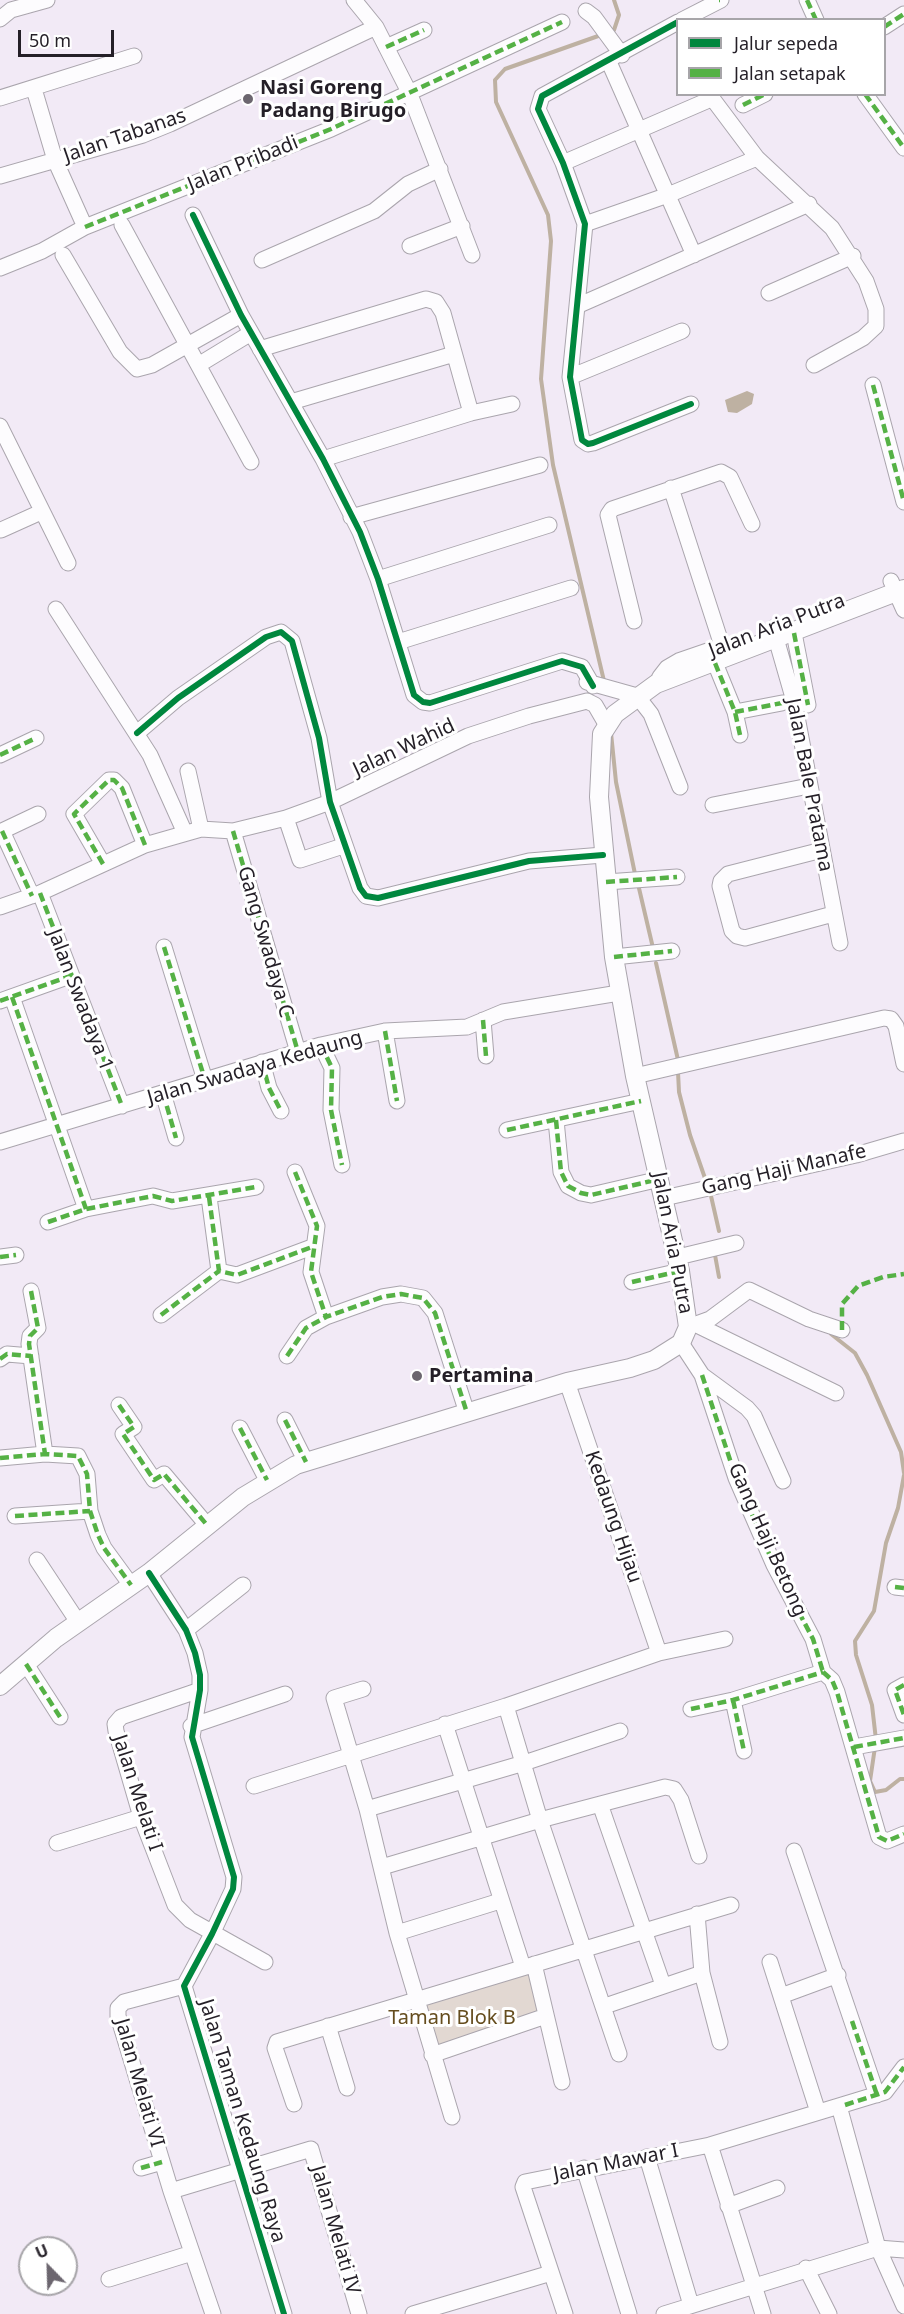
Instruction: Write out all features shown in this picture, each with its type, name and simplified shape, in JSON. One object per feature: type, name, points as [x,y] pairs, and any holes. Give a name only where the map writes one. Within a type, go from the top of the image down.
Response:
[{"type":"main road","name":"Jalan Aria Putra","points":[[0,1686],[78,1622],[149,1573],[207,1525],[285,1471],[567,1382],[654,1360],[689,1332],[679,1264],[635,1076],[619,993],[603,855],[599,751],[610,720],[637,696],[656,684],[668,669],[680,662],[721,656],[899,585]]},
{"type":"street","points":[[0,19],[11,10],[47,0]]},
{"type":"street","points":[[354,0],[376,27],[409,92],[472,255]]},
{"type":"street","points":[[687,11],[720,0]]},
{"type":"street","points":[[807,0],[815,18]]},
{"type":"street","points":[[586,11],[594,17],[615,58],[639,130],[694,255]]},
{"type":"street","points":[[886,26],[904,14]]},
{"type":"street","name":"Jalan Pribadi","points":[[0,268],[42,251],[84,226],[331,129],[562,22]]},
{"type":"street","points":[[676,24],[542,96],[538,108],[563,163],[585,224],[570,377],[580,435],[588,444],[692,404]]},
{"type":"street","name":"Jalan Tabanas","points":[[0,176],[170,124],[376,27]]},
{"type":"street","points":[[387,47],[424,30]]},
{"type":"street","points":[[0,98],[134,56]]},
{"type":"street","points":[[34,89],[55,160],[84,226]]},
{"type":"street","points":[[743,105],[761,96]]},
{"type":"street","points":[[867,96],[904,148]]},
{"type":"street","points":[[563,163],[710,97],[757,158],[809,204],[838,234],[866,281],[878,319],[876,326],[863,338],[814,365]]},
{"type":"street","points":[[585,224],[668,195],[757,158]]},
{"type":"street","points":[[262,260],[374,212],[408,184],[440,169]]},
{"type":"street","points":[[577,306],[809,204]]},
{"type":"street","points":[[193,215],[241,315],[323,459],[351,517],[378,579],[414,695],[423,702],[430,703],[562,661],[569,662],[583,679],[593,686],[615,688],[637,696],[651,714],[680,787]]},
{"type":"street","points":[[122,225],[200,364],[251,462]]},
{"type":"street","points":[[410,246],[462,226]]},
{"type":"street","points":[[63,255],[120,352],[133,367],[142,369],[152,365],[241,315]]},
{"type":"street","points":[[769,292],[853,256]]},
{"type":"street","points":[[260,349],[426,298],[436,302],[443,313],[471,413]]},
{"type":"street","points":[[570,377],[682,331]]},
{"type":"street","points":[[200,364],[251,333]]},
{"type":"street","points":[[291,402],[454,354]]},
{"type":"street","points":[[873,385],[904,502]]},
{"type":"street","points":[[323,459],[471,413],[512,404]]},
{"type":"street","points":[[0,426],[68,563]]},
{"type":"street","points":[[351,517],[540,465]]},
{"type":"street","points":[[634,621],[609,512],[671,488],[724,472],[730,477],[752,524]]},
{"type":"street","points":[[671,488],[721,656],[740,735]]},
{"type":"street","points":[[2,530],[41,512]]},
{"type":"street","points":[[378,579],[549,525]]},
{"type":"street","points":[[899,585],[904,610]]},
{"type":"street","points":[[398,642],[571,588]]},
{"type":"street","points":[[56,609],[137,733],[168,791],[185,833]]},
{"type":"street","points":[[137,733],[178,698],[266,637],[281,632],[292,641],[319,738],[330,802],[343,846],[360,888],[371,898],[529,861],[603,855]]},
{"type":"street","points":[[781,634],[808,705]]},
{"type":"street","name":"Jalan Bale Pratama","points":[[781,634],[840,943]]},
{"type":"street","name":"Jalan Wahid","points":[[0,907],[36,895],[145,845],[201,829],[233,831],[286,818],[330,802],[468,736],[529,716],[587,701],[595,705],[610,720]]},
{"type":"street","points":[[735,712],[782,703]]},
{"type":"street","points":[[0,755],[36,738]]},
{"type":"street","points":[[189,771],[201,829]]},
{"type":"street","points":[[103,864],[74,814],[109,780],[114,780],[122,788],[145,845]]},
{"type":"street","points":[[713,805],[809,786]]},
{"type":"street","points":[[1,832],[38,814]]},
{"type":"street","points":[[286,818],[300,860],[343,846]]},
{"type":"street","name":"Gang Swadaya C","points":[[233,831],[298,1052]]},
{"type":"street","name":"Jalan Swadaya 1","points":[[1,832],[36,895],[122,1106]]},
{"type":"street","points":[[822,850],[728,874],[721,881],[720,886],[732,932],[744,938],[833,914]]},
{"type":"street","points":[[606,882],[677,877]]},
{"type":"street","points":[[164,947],[205,1080]]},
{"type":"street","points":[[614,957],[672,951]]},
{"type":"street","points":[[70,976],[6,999],[57,1126],[86,1209]]},
{"type":"street","name":"Jalan Swadaya Kedaung","points":[[0,1142],[321,1045],[386,1031],[467,1027],[503,1012],[619,993]]},
{"type":"street","points":[[635,1076],[884,1018],[891,1019],[896,1026],[904,1064]]},
{"type":"street","points":[[483,1020],[486,1056]]},
{"type":"street","points":[[386,1031],[397,1101]]},
{"type":"street","points":[[321,1045],[332,1068],[331,1110],[342,1165]]},
{"type":"street","points":[[262,1062],[269,1088],[280,1111]]},
{"type":"street","points":[[163,1093],[176,1138]]},
{"type":"street","points":[[507,1130],[641,1101]]},
{"type":"street","points":[[556,1120],[561,1172],[568,1186],[591,1195],[660,1179]]},
{"type":"street","name":"Gang Haji Manafe","points":[[664,1198],[856,1155],[904,1141]]},
{"type":"street","points":[[296,1172],[316,1226],[312,1246],[311,1272],[326,1317]]},
{"type":"street","points":[[48,1222],[86,1209],[153,1196],[172,1201],[209,1197],[256,1187]]},
{"type":"street","points":[[209,1197],[219,1271]]},
{"type":"street","points":[[632,1282],[736,1243]]},
{"type":"street","points":[[161,1315],[219,1271],[237,1275],[312,1246]]},
{"type":"street","points":[[0,1257],[16,1255]]},
{"type":"street","points":[[689,1332],[734,1304],[749,1290],[809,1319],[842,1330]]},
{"type":"street","points":[[31,1292],[38,1328],[30,1336],[31,1356],[45,1454]]},
{"type":"street","points":[[287,1356],[306,1328],[326,1317],[382,1297],[401,1294],[423,1298],[435,1312],[467,1413]]},
{"type":"street","points":[[689,1332],[836,1393]]},
{"type":"street","name":"Gang Haji Betong","points":[[689,1332],[736,1478],[774,1565],[813,1639],[823,1672],[832,1680],[837,1692],[879,1837],[887,1841],[904,1834]]},
{"type":"street","points":[[0,1359],[7,1354],[31,1356]]},
{"type":"street","points":[[702,1375],[747,1408],[754,1416],[783,1481]]},
{"type":"street","name":"Kedaung Hijau","points":[[567,1382],[658,1653]]},
{"type":"street","points":[[119,1406],[134,1427],[123,1434],[154,1480],[164,1474],[207,1525]]},
{"type":"street","points":[[285,1420],[285,1471]]},
{"type":"street","points":[[240,1428],[285,1471]]},
{"type":"street","points":[[0,1458],[73,1454],[82,1461],[87,1474],[90,1511],[104,1548],[131,1585]]},
{"type":"street","points":[[15,1516],[90,1511]]},
{"type":"street","points":[[37,1560],[78,1622]]},
{"type":"street","name":"Jalan Taman Kedaung Raya","points":[[149,1573],[186,1630],[198,1664],[200,1690],[192,1726],[194,1749],[234,1877],[233,1888],[212,1934],[184,1986],[284,2314]]},
{"type":"street","points":[[186,1630],[243,1585]]},
{"type":"street","points":[[254,1786],[506,1706],[658,1653],[725,1639]]},
{"type":"street","points":[[26,1664],[60,1717]]},
{"type":"street","points":[[691,1709],[733,1700],[823,1672]]},
{"type":"street","points":[[904,1685],[897,1688],[896,1692],[904,1715]]},
{"type":"street","points":[[363,1689],[334,1698],[367,1809],[432,2055],[452,2117]]},
{"type":"street","name":"Jalan Melati I","points":[[200,1690],[121,1718],[115,1724],[141,1817],[175,1905],[190,1920],[212,1934],[265,1962]]},
{"type":"street","points":[[192,1726],[285,1694]]},
{"type":"street","points":[[733,1700],[744,1751]]},
{"type":"street","points":[[506,1706],[540,1820],[620,2054]]},
{"type":"street","points":[[446,1724],[500,1901],[528,1965],[546,2016],[562,2082]]},
{"type":"street","points":[[367,1809],[524,1763],[620,1731]]},
{"type":"street","points":[[854,1747],[904,1737]]},
{"type":"street","points":[[382,1867],[540,1820],[666,1787],[674,1789],[686,1812],[699,1856]]},
{"type":"street","points":[[600,1804],[663,1984]]},
{"type":"street","points":[[57,1843],[141,1817]]},
{"type":"street","points":[[794,1851],[877,2095],[885,2091],[904,2067]]},
{"type":"street","points":[[398,1933],[500,1901]]},
{"type":"street","points":[[294,2104],[275,2044],[585,1947],[731,1905]]},
{"type":"street","points":[[697,1914],[702,1973],[720,2042]]},
{"type":"street","points":[[770,1962],[818,2112]]},
{"type":"street","points":[[604,2006],[663,1984],[702,1973]]},
{"type":"street","points":[[781,1996],[838,1975]]},
{"type":"street","name":"Jalan Melati VI","points":[[184,1986],[124,2002],[118,2008],[124,2041],[171,2191],[213,2314]]},
{"type":"street","points":[[432,2055],[546,2016]]},
{"type":"street","points":[[327,2026],[347,2088]]},
{"type":"street","name":"Jalan Mawar I","points":[[552,2273],[523,2183],[584,2168],[710,2145],[877,2095]]},
{"type":"street","points":[[842,2105],[878,2248],[904,2306]]},
{"type":"street","points":[[710,2145],[763,2314]]},
{"type":"street","name":"Jalan Melati IV","points":[[239,2169],[311,2149],[359,2314]]},
{"type":"street","points":[[647,2157],[691,2305]]},
{"type":"street","points":[[141,2168],[162,2162]]},
{"type":"street","points":[[584,2168],[629,2314]]},
{"type":"street","points":[[171,2191],[239,2169]]},
{"type":"street","points":[[728,2206],[777,2188]]},
{"type":"street","points":[[664,2314],[806,2268],[878,2248],[904,2250]]},
{"type":"street","points":[[109,2279],[192,2253]]},
{"type":"street","points":[[806,2268],[829,2314]]},
{"type":"street","points":[[414,2314],[552,2273],[565,2314]]},
{"type":"green space","name":"Taman Blok B","points":[[534,1964],[546,2016],[432,2055],[417,2001]]},
{"type":"shaded area","points":[[747,391],[754,394],[752,404],[737,413],[728,412],[725,400]]},
{"type":"waterway","points":[[614,0],[619,15],[614,30]]},
{"type":"waterway","points":[[601,35],[505,69],[495,80],[496,102],[548,215],[551,241],[541,379],[553,465],[604,681]]},
{"type":"waterway","points":[[611,733],[616,782],[635,874]]},
{"type":"waterway","points":[[638,884],[653,948]]},
{"type":"waterway","points":[[656,963],[678,1060]]},
{"type":"waterway","points":[[678,1072],[679,1092],[690,1135],[707,1184]]},
{"type":"waterway","points":[[711,1196],[719,1231]]},
{"type":"waterway","points":[[715,1255],[719,1277]]},
{"type":"waterway","points":[[831,1334],[855,1353],[867,1375],[901,1452],[904,1473]]},
{"type":"waterway","points":[[876,1740],[872,1705],[856,1655],[855,1641],[874,1611],[886,1543],[898,1508],[904,1475]]},
{"type":"waterway","points":[[875,1747],[870,1781],[875,1792],[886,1790],[900,1779],[904,1779]]},
{"type":"marked path","points":[[807,0],[815,18]]},
{"type":"marked path","points":[[886,26],[904,14]]},
{"type":"marked path","points":[[85,227],[331,129],[562,22]]},
{"type":"marked path","points":[[386,47],[424,30]]},
{"type":"marked path","points":[[743,105],[761,96]]},
{"type":"marked path","points":[[866,96],[904,148]]},
{"type":"marked path","points":[[873,385],[904,502]]},
{"type":"marked path","points":[[794,633],[808,705]]},
{"type":"marked path","points":[[715,663],[735,712],[740,735]]},
{"type":"marked path","points":[[735,712],[782,703]]},
{"type":"marked path","points":[[0,755],[36,738]]},
{"type":"marked path","points":[[103,864],[74,814],[109,780],[114,780],[122,788],[145,845]]},
{"type":"marked path","points":[[2,831],[32,896]]},
{"type":"marked path","points":[[233,831],[298,1052]]},
{"type":"marked path","points":[[606,882],[677,877]]},
{"type":"marked path","points":[[40,893],[122,1106]]},
{"type":"marked path","points":[[164,947],[205,1080]]},
{"type":"marked path","points":[[614,957],[672,951]]},
{"type":"marked path","points":[[0,1001],[70,976]]},
{"type":"marked path","points":[[12,997],[86,1209]]},
{"type":"marked path","points":[[483,1020],[486,1056]]},
{"type":"marked path","points":[[385,1031],[397,1101]]},
{"type":"marked path","points":[[321,1045],[332,1068],[331,1110],[342,1165]]},
{"type":"marked path","points":[[262,1062],[269,1088],[281,1111]]},
{"type":"marked path","points":[[163,1093],[176,1138]]},
{"type":"marked path","points":[[507,1130],[641,1101]]},
{"type":"marked path","points":[[556,1120],[561,1172],[568,1186],[591,1195],[660,1179]]},
{"type":"marked path","points":[[295,1172],[317,1226],[311,1272],[326,1317],[382,1297],[401,1294],[423,1298],[435,1313],[467,1413]]},
{"type":"marked path","points":[[48,1222],[86,1209],[153,1196],[172,1201],[256,1187]]},
{"type":"marked path","points":[[209,1197],[219,1271],[237,1275],[312,1247]]},
{"type":"marked path","points":[[0,1257],[16,1255]]},
{"type":"marked path","points":[[161,1315],[219,1271]]},
{"type":"marked path","points":[[632,1282],[680,1271]]},
{"type":"marked path","points":[[842,1330],[842,1304],[858,1286],[883,1277],[904,1274]]},
{"type":"marked path","points":[[31,1291],[38,1328],[30,1336],[29,1344],[45,1454]]},
{"type":"marked path","points":[[287,1356],[306,1328],[326,1317]]},
{"type":"marked path","points":[[0,1359],[7,1354],[31,1356]]},
{"type":"marked path","points":[[702,1375],[736,1478],[774,1565],[813,1639],[823,1672]]},
{"type":"marked path","points":[[119,1405],[134,1427],[123,1434],[154,1480],[164,1474],[207,1525]]},
{"type":"marked path","points":[[285,1420],[306,1462]]},
{"type":"marked path","points":[[240,1428],[267,1480]]},
{"type":"marked path","points":[[0,1458],[45,1454],[78,1456],[87,1474],[90,1511],[98,1535],[104,1548],[131,1585]]},
{"type":"marked path","points":[[15,1516],[90,1511]]},
{"type":"marked path","points":[[895,1587],[904,1588]]},
{"type":"marked path","points":[[26,1664],[60,1717]]},
{"type":"marked path","points":[[823,1672],[832,1680],[837,1692],[879,1837],[887,1841],[904,1834]]},
{"type":"marked path","points":[[691,1709],[733,1700],[823,1672]]},
{"type":"marked path","points":[[904,1685],[895,1690],[904,1715]]},
{"type":"marked path","points":[[733,1700],[744,1751]]},
{"type":"marked path","points":[[854,1747],[904,1738]]},
{"type":"marked path","points":[[852,2021],[877,2095]]},
{"type":"marked path","points":[[845,2105],[885,2092],[904,2067]]},
{"type":"marked path","points":[[141,2168],[162,2162]]},
{"type":"cycle path","points":[[676,23],[542,96],[538,109],[563,163],[585,224],[570,377],[582,440],[588,444],[593,443],[691,404]]},
{"type":"cycle path","points":[[193,215],[241,315],[323,459],[360,532],[378,579],[414,695],[423,702],[430,703],[562,661],[582,667],[593,686]]},
{"type":"cycle path","points":[[137,733],[178,698],[266,637],[281,632],[292,641],[319,738],[330,802],[360,888],[366,896],[378,898],[529,861],[603,855]]},
{"type":"cycle path","points":[[149,1573],[186,1630],[195,1653],[200,1675],[200,1690],[192,1737],[234,1877],[233,1889],[184,1986],[284,2314]]},
{"type":"place","name":"Nasi Goreng Padang Birugo","points":[[248,99]]},
{"type":"place","name":"Pertamina","points":[[417,1376]]}]
